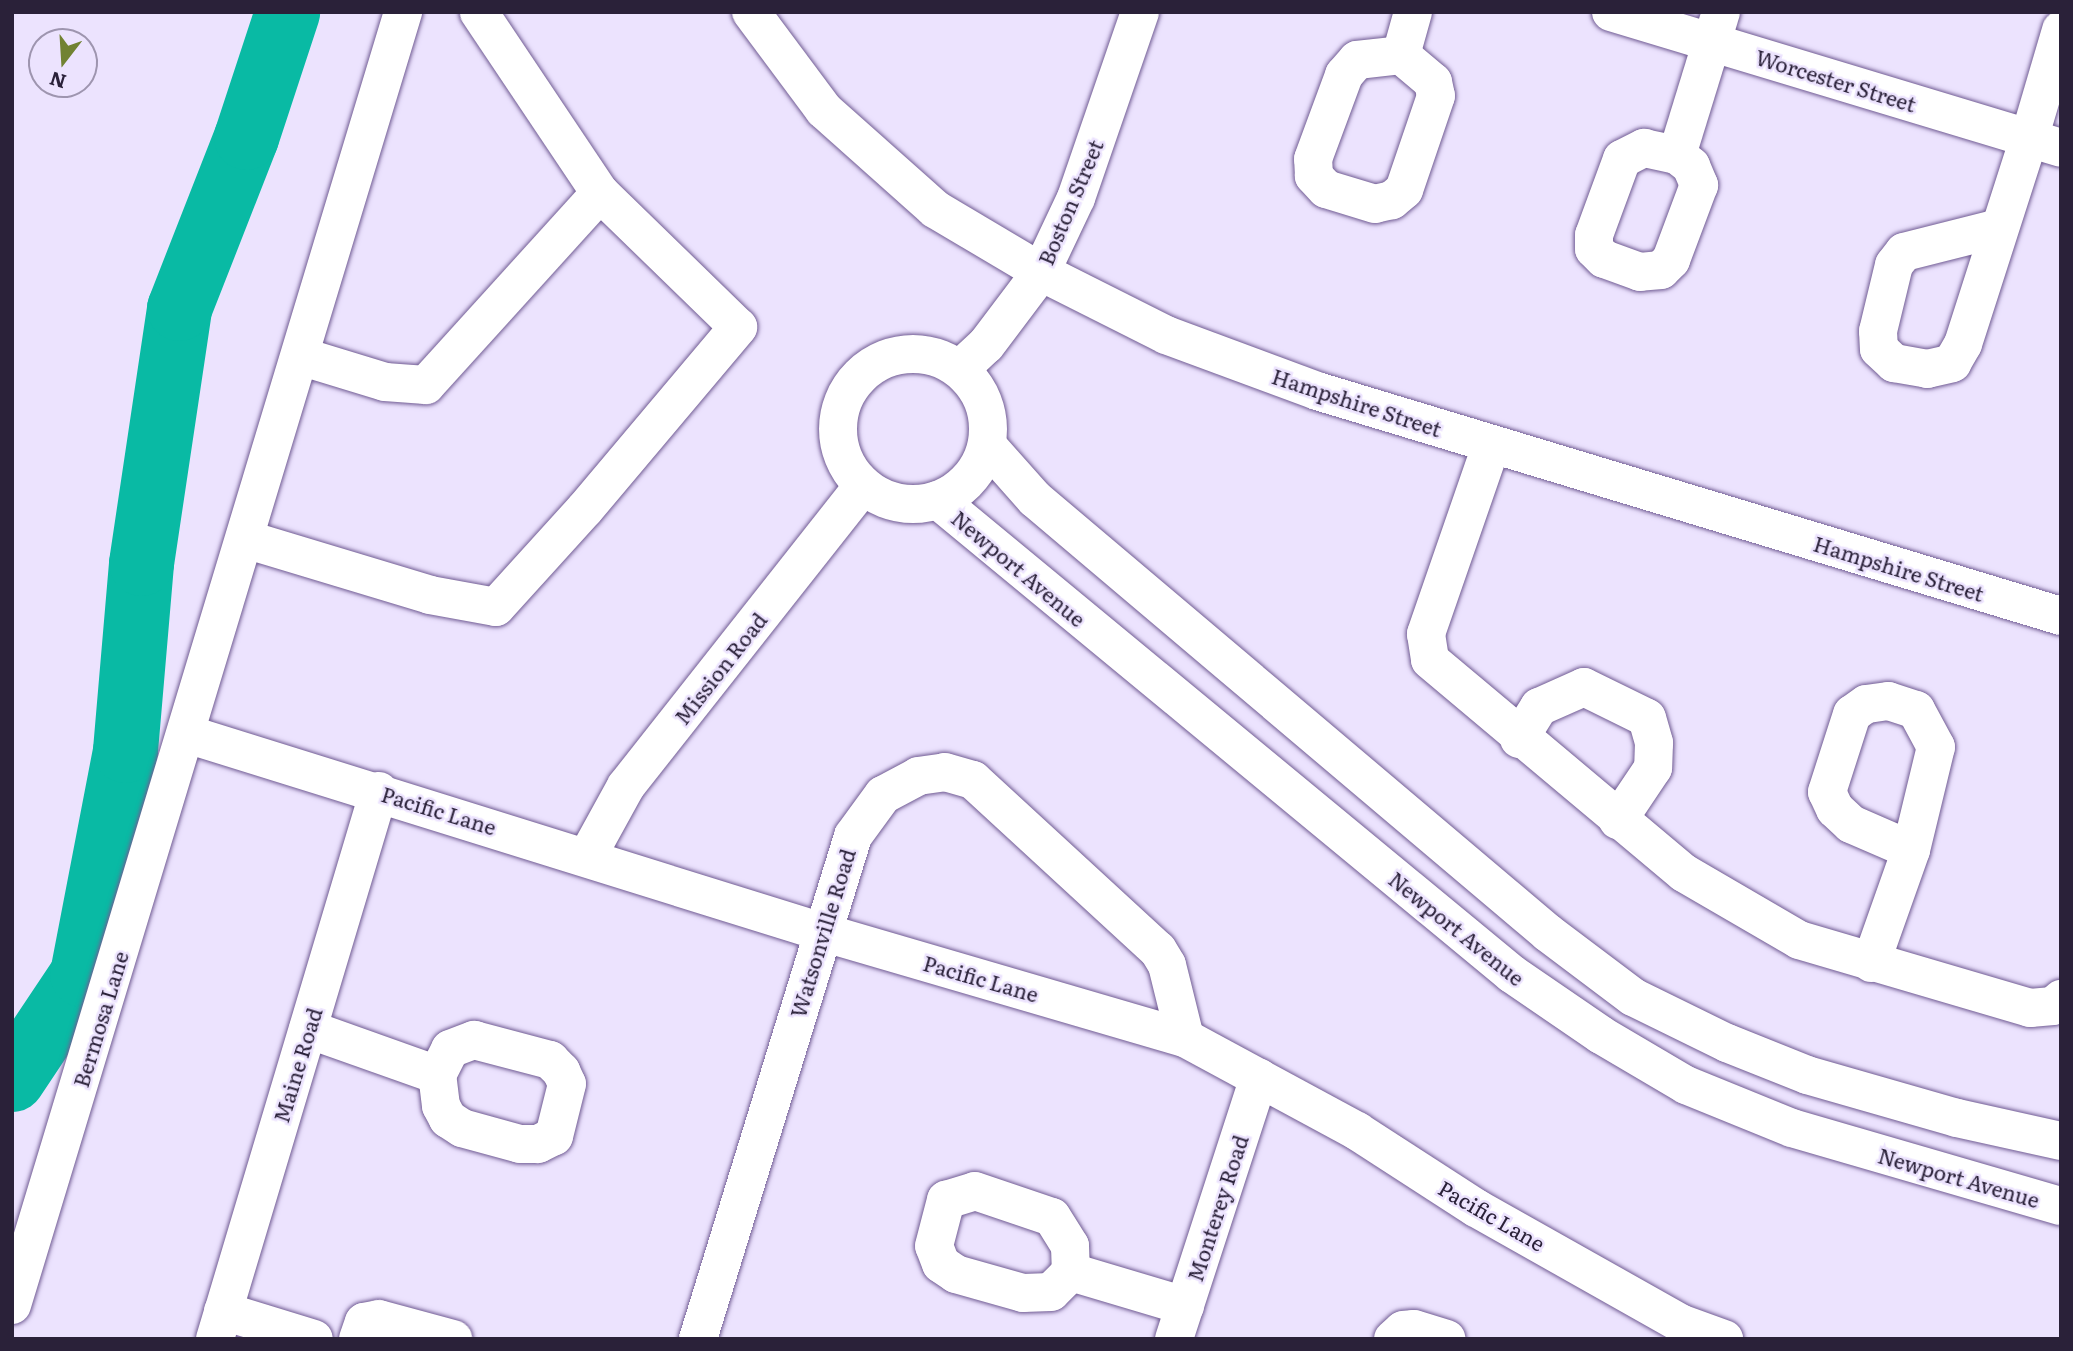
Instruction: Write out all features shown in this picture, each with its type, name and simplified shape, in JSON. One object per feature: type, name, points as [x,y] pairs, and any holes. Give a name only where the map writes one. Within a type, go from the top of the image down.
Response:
[{"type":"street","name":"Bermosa Lane","points":[[12,1305],[187,734],[403,12]]},
{"type":"street","points":[[245,539],[430,595],[496,607],[585,509],[738,327],[600,193],[479,12]]},
{"type":"street","name":"Hampshire Street","points":[[751,12],[824,110],[935,209],[1041,272],[1166,335],[1317,391],[1491,446],[2061,616]]},
{"type":"street","points":[[1401,55],[1413,12]]},
{"type":"street","name":"Worcester Street","points":[[1611,12],[1716,27],[2045,143]]},
{"type":"street","name":"Boston Street","points":[[960,369],[986,345],[1041,272],[1076,198],[1136,14]]},
{"type":"street","points":[[1677,155],[1716,27]]},
{"type":"street","points":[[1999,228],[2045,143],[2061,30]]},
{"type":"street","points":[[300,356],[385,382],[426,385],[453,361],[600,193]]},
{"type":"street","points":[[911,353],[937,357],[960,369],[985,403],[987,445],[970,479],[938,500],[898,503],[863,486],[842,453],[838,415],[847,391],[863,371],[886,358],[911,353]]},
{"type":"street","points":[[987,445],[1035,499],[1548,933],[1633,997],[1727,1043],[1807,1075],[2061,1141]]},
{"type":"street","points":[[1491,446],[1426,634],[1426,648],[1430,660],[1519,739],[1684,873],[1799,940],[2030,1008],[2053,1006],[2061,999]]},
{"type":"street","name":"Mission Road","points":[[587,857],[626,786],[863,486]]},
{"type":"street","name":"Newport Avenue","points":[[938,500],[1512,974],[1601,1035],[1686,1085],[1792,1128],[2061,1206]]},
{"type":"street","points":[[1519,739],[1539,707],[1584,687],[1647,718],[1654,743],[1653,768],[1618,820]]},
{"type":"street","name":"Pacific Lane","points":[[187,734],[379,791],[822,932],[1185,1038],[1357,1131],[1476,1208],[1678,1331],[1724,1339]]},
{"type":"street","name":"Watsonville Road","points":[[698,1339],[852,836],[883,795],[918,776],[945,772],[972,780],[1158,950],[1167,964],[1185,1038]]},
{"type":"street","name":"Maine Road","points":[[219,1325],[379,791]]},
{"type":"street","points":[[1871,963],[1911,850]]},
{"type":"street","points":[[307,1028],[437,1075]]},
{"type":"street","name":"Monterey Road","points":[[1180,1322],[1259,1077]]},
{"type":"street","points":[[1071,1272],[1180,1322]]},
{"type":"street","points":[[358,1339],[364,1322],[379,1320],[453,1339]]},
{"type":"street","points":[[219,1325],[314,1339]]},
{"type":"street","points":[[1393,1339],[1403,1330],[1414,1329],[1446,1339]]},
{"type":"waterway","points":[[12,1079],[82,974],[125,750],[141,563],[179,308],[246,137],[287,12]]}]
